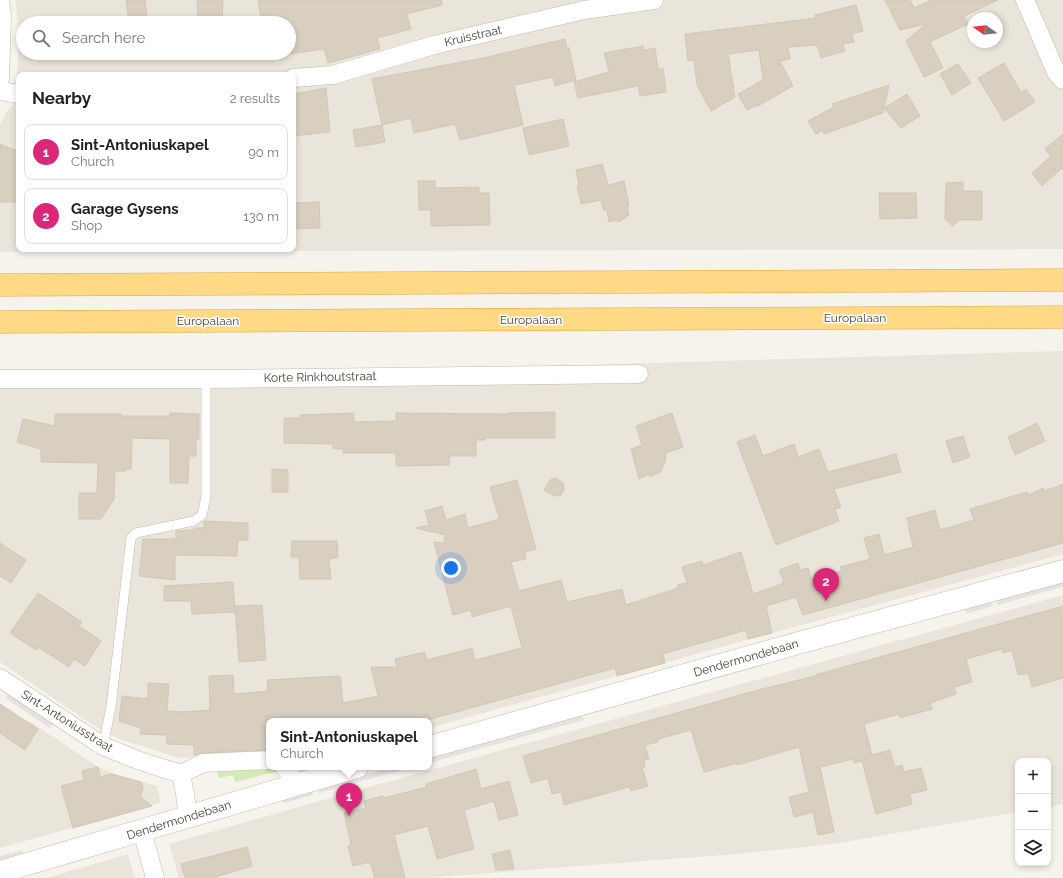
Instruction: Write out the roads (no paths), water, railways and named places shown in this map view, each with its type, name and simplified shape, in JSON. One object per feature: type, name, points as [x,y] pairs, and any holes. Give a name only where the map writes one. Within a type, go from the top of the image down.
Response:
[{"type":"highway","points":[[0,285],[1063,280]]},
{"type":"highway","name":"Europalaan","points":[[0,322],[1063,317]]},
{"type":"street","points":[[0,0],[2,17],[0,79]]},
{"type":"street","name":"Kruisstraat","points":[[296,78],[333,75],[434,45],[584,10],[654,0]]},
{"type":"street","points":[[1025,0],[1056,72],[1063,80]]},
{"type":"street","points":[[0,91],[16,94]]},
{"type":"street","name":"Korte Rinkhoutstraat","points":[[0,379],[206,379],[639,374]]},
{"type":"street","name":"Dendermondebaan","points":[[432,746],[802,642],[1063,571]]},
{"type":"street","name":"Sint-Antoniusstraat","points":[[0,678],[103,746],[140,761],[181,774]]},
{"type":"street","points":[[188,817],[181,774],[203,763],[266,760]]},
{"type":"street","points":[[286,770],[298,784]]},
{"type":"street","name":"Dendermondebaan","points":[[0,872],[347,770]]},
{"type":"street","points":[[142,831],[155,878]]},
{"type":"lane","points":[[103,746],[111,707],[131,538],[136,533],[194,521],[202,515],[206,497],[206,379]]},
{"type":"place","name":"Garage Gysens","points":[[826,601]]},
{"type":"place","name":"Sint-Antoniuskapel","points":[[349,816]]}]
